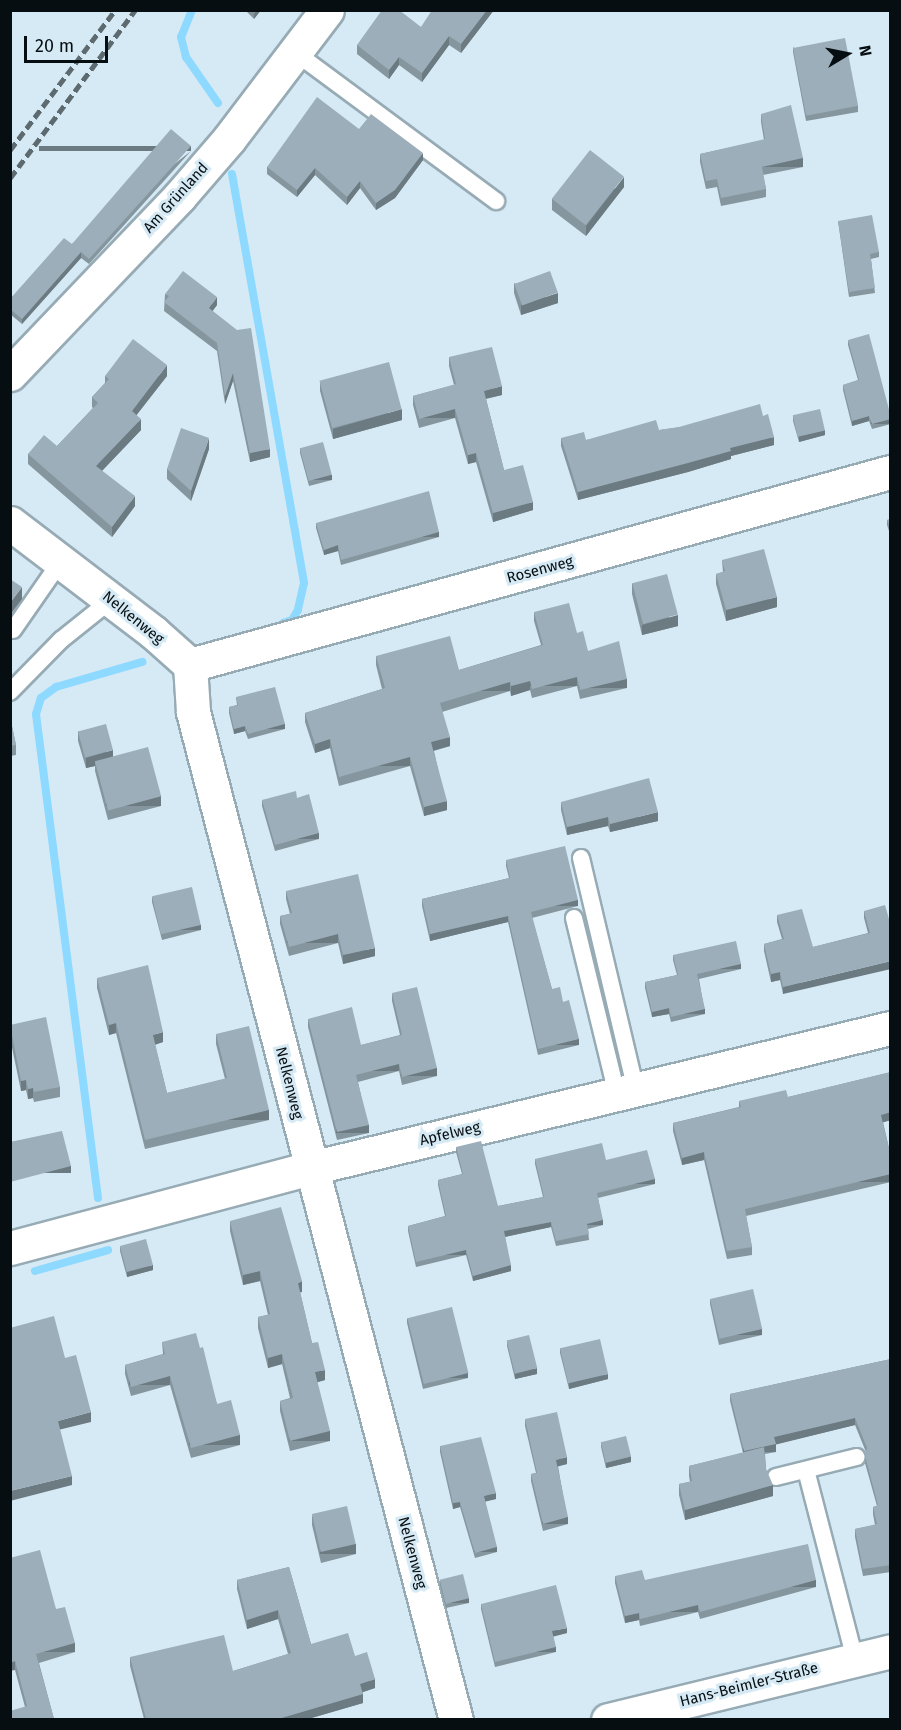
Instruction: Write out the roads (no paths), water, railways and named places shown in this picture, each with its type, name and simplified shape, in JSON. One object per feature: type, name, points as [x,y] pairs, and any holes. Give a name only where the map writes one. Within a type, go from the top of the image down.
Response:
[{"type":"street","name":"Am Grünland","points":[[10,374],[179,197],[296,53],[327,10]]},
{"type":"street","name":"Rosenweg","points":[[190,665],[891,472]]},
{"type":"street","name":"Nelkenweg","points":[[10,524],[111,600],[190,665],[193,712],[456,1719]]},
{"type":"street","name":"Apfelweg","points":[[10,1248],[311,1168],[891,1028]]},
{"type":"street","name":"Hans-Beimler-Straße","points":[[608,1719],[891,1651]]},
{"type":"lane","points":[[296,53],[496,201]]},
{"type":"lane","points":[[13,630],[61,561]]},
{"type":"lane","points":[[10,692],[61,640],[111,600]]},
{"type":"lane","points":[[580,858],[627,1092]]},
{"type":"lane","points":[[574,918],[627,1092]]},
{"type":"lane","points":[[776,1477],[857,1457]]},
{"type":"lane","points":[[806,1470],[855,1660]]},
{"type":"waterway","points":[[192,10],[181,37],[186,57],[218,103]]},
{"type":"waterway","points":[[232,174],[304,583],[298,610],[292,620],[283,623]]},
{"type":"waterway","points":[[98,1198],[36,714],[41,698],[56,687],[142,662]]},
{"type":"waterway","points":[[35,1271],[108,1250]]},
{"type":"railway","points":[[10,150],[115,10]]},
{"type":"railway","points":[[10,178],[135,10]]}]
